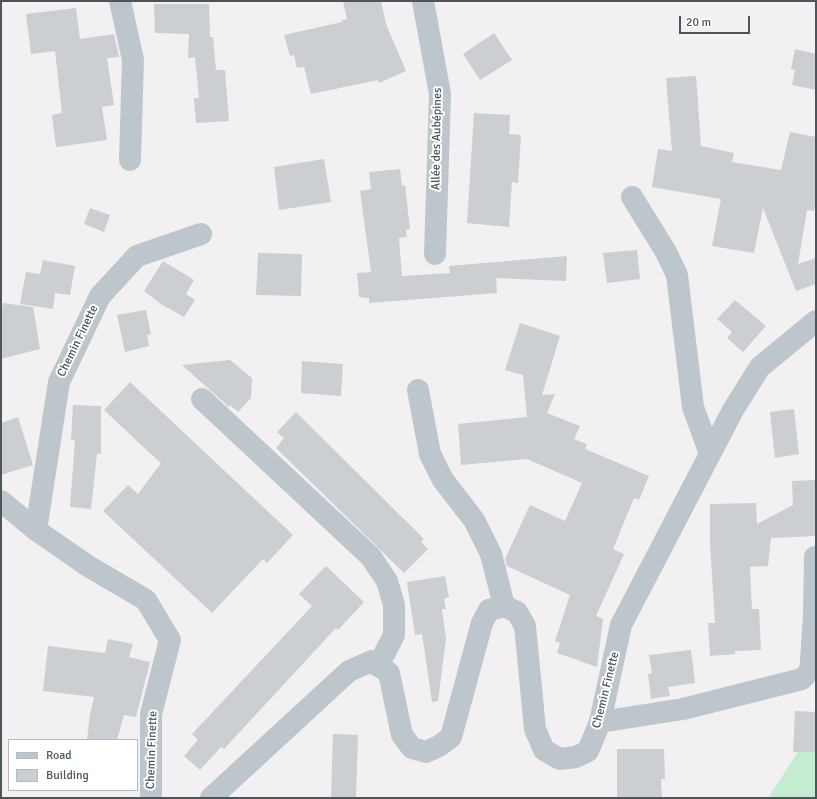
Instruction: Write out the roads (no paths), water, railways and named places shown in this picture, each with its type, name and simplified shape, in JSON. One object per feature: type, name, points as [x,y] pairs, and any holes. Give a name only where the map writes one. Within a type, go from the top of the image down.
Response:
[{"type":"street","points":[[120,1],[133,60],[130,160]]},
{"type":"street","name":"Allée des Aubépines","points":[[423,1],[440,94],[435,254]]},
{"type":"street","points":[[632,197],[666,252],[677,275],[693,407],[710,454]]},
{"type":"street","name":"Chemin Finette","points":[[36,530],[58,382],[100,296],[137,256],[201,234]]},
{"type":"street","name":"Chemin Finette","points":[[504,606],[517,612],[525,626],[535,729],[544,750],[560,759],[576,757],[588,751],[600,722],[620,625],[733,410],[760,367],[816,320]]},
{"type":"street","points":[[211,798],[349,671],[372,661],[389,673],[402,735],[412,748],[426,752],[439,746],[451,737],[482,623],[489,610],[504,606],[491,554],[478,527],[443,480],[430,454],[418,390]]},
{"type":"street","points":[[202,399],[371,557],[387,581],[394,605],[394,635],[378,666]]},
{"type":"street","name":"Chemin Finette","points":[[1,501],[36,530],[88,566],[146,600],[170,640],[151,714],[151,798]]},
{"type":"street","points":[[600,722],[683,709],[802,679],[810,671],[814,615],[815,557]]}]
